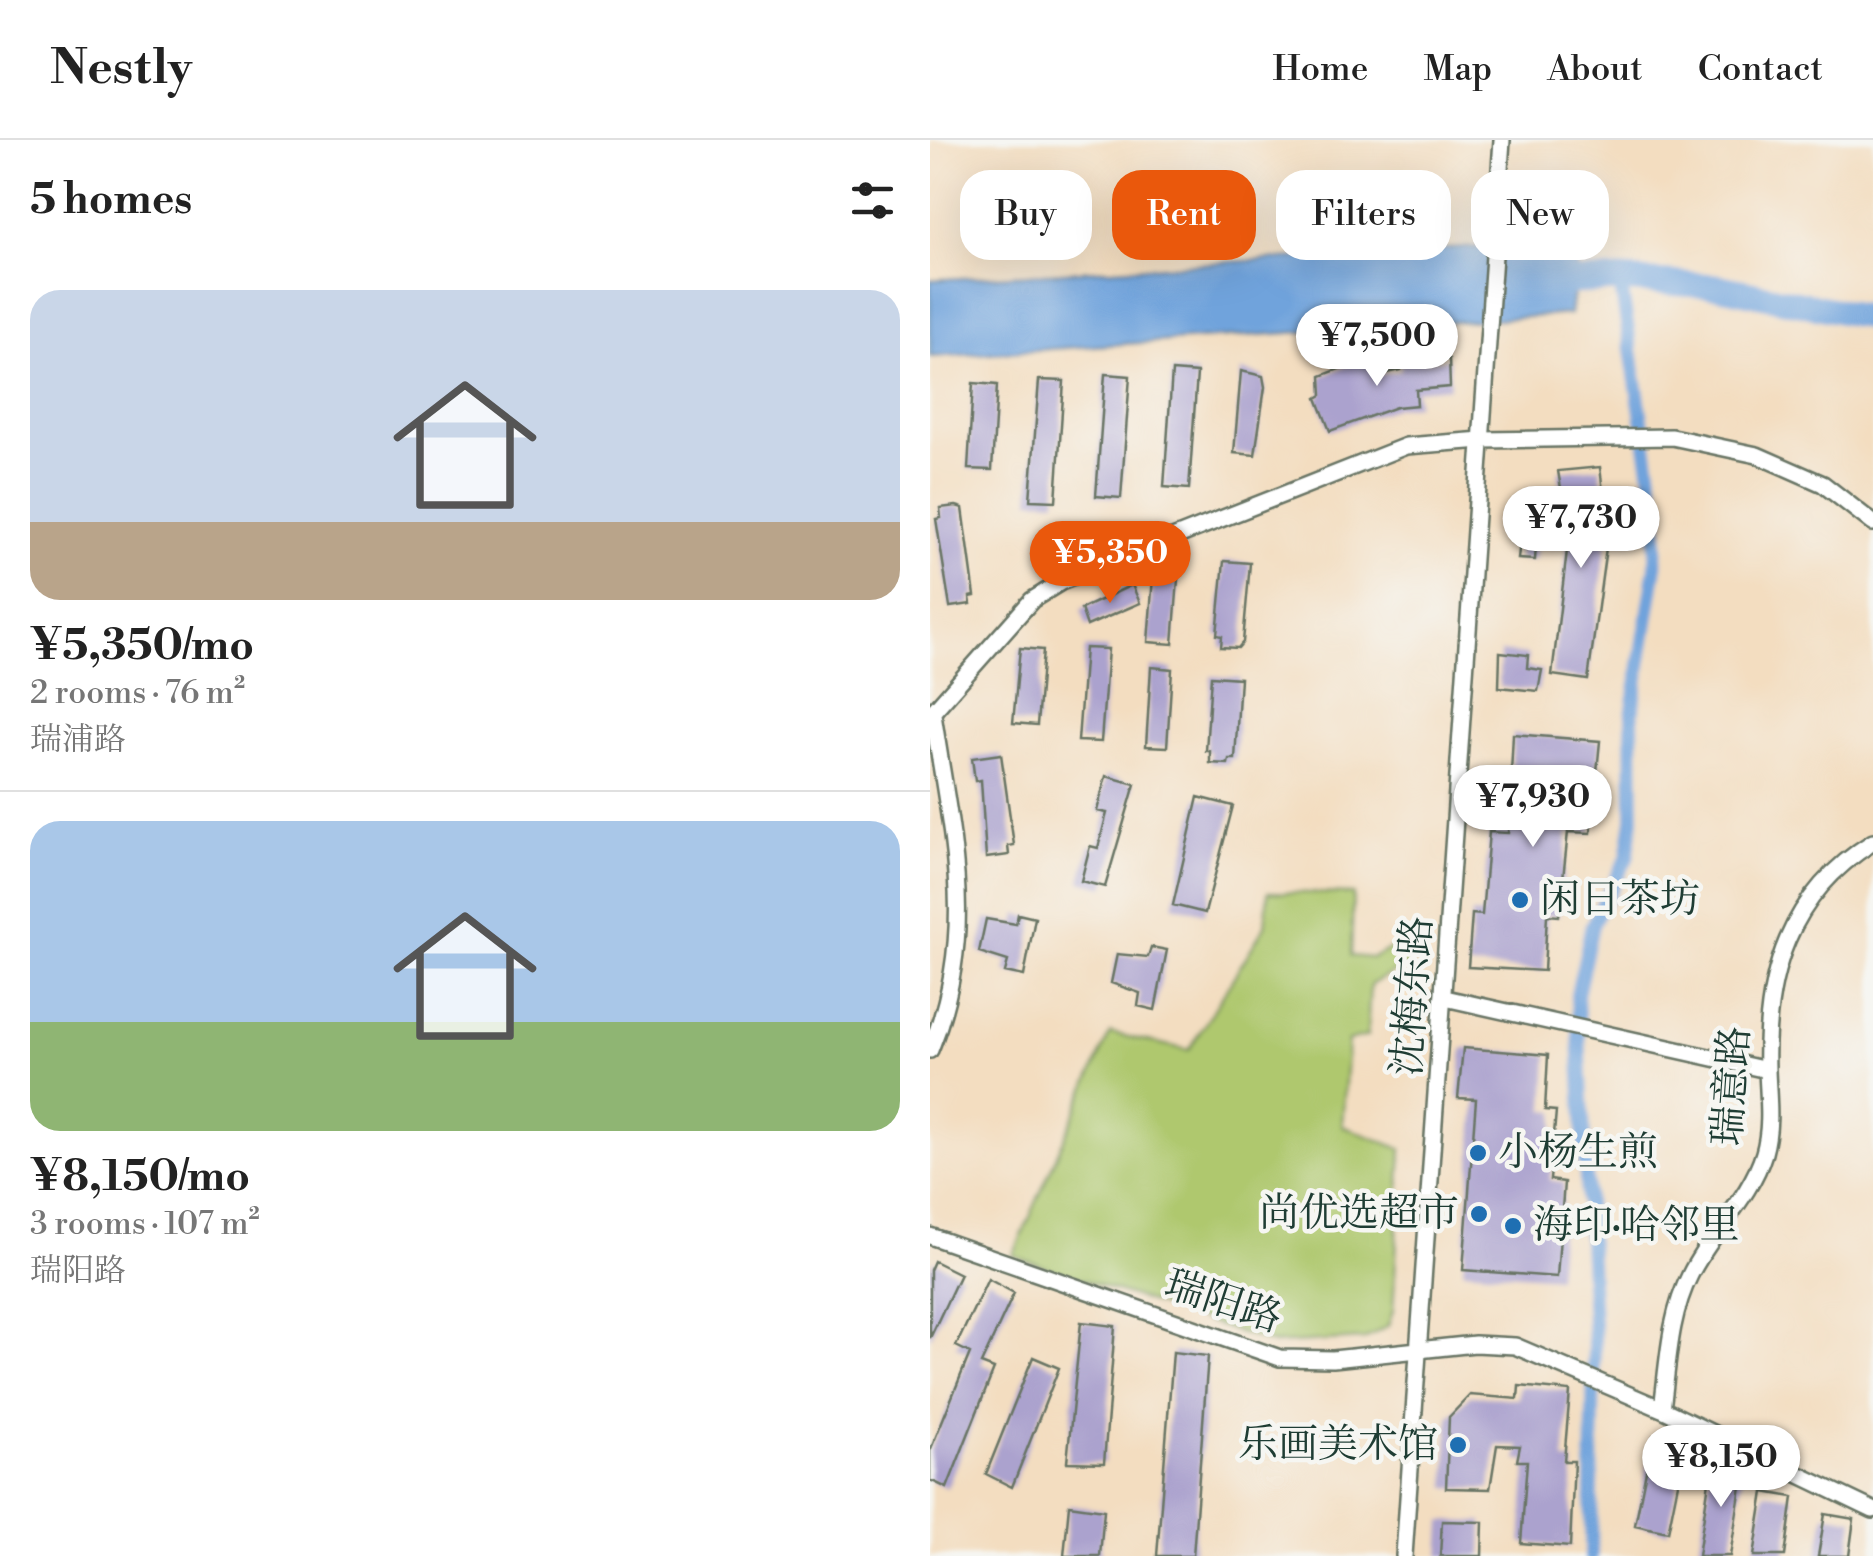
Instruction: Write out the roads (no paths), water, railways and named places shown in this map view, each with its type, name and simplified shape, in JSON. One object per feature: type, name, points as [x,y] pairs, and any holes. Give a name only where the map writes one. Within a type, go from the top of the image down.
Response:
[{"type":"street","name":"沈梅东路","points":[[1404,1556],[1446,998],[1502,140]]},
{"type":"street","points":[[930,1050],[955,979],[960,922],[932,714],[1032,600],[1062,582],[1406,446],[1482,440],[1672,437],[1757,454],[1823,484],[1873,523]]},
{"type":"street","name":"瑞意路","points":[[1662,1409],[1675,1316],[1688,1278],[1717,1229],[1752,1186],[1764,1150],[1771,1101],[1767,1070],[1773,976],[1792,923],[1852,855],[1873,842]]},
{"type":"street","points":[[1446,998],[1551,1018],[1767,1070]]},
{"type":"street","name":"瑞阳路","points":[[930,1236],[1280,1358],[1333,1359],[1475,1344],[1515,1346],[1662,1409]]},
{"type":"street","points":[[1662,1409],[1873,1510]]},
{"type":"water","points":[[1471,248],[1471,260],[1577,260],[1570,314],[930,357],[930,280],[1276,259],[1451,260],[1451,249]]},
{"type":"waterway","points":[[1591,1556],[1594,1342],[1577,995],[1592,925],[1627,858],[1633,819],[1632,715],[1656,566],[1657,514],[1620,280]]},
{"type":"waterway","points":[[1541,283],[1620,280],[1716,286],[1873,318]]},
{"type":"place","name":"闲日茶坊","points":[[1520,900]]},
{"type":"place","name":"小杨生煎","points":[[1478,1153]]},
{"type":"place","name":"尚优选超市","points":[[1479,1214]]},
{"type":"place","name":"海印·哈邻里","points":[[1513,1226]]},
{"type":"place","name":"乐画美术馆","points":[[1458,1445]]}]
